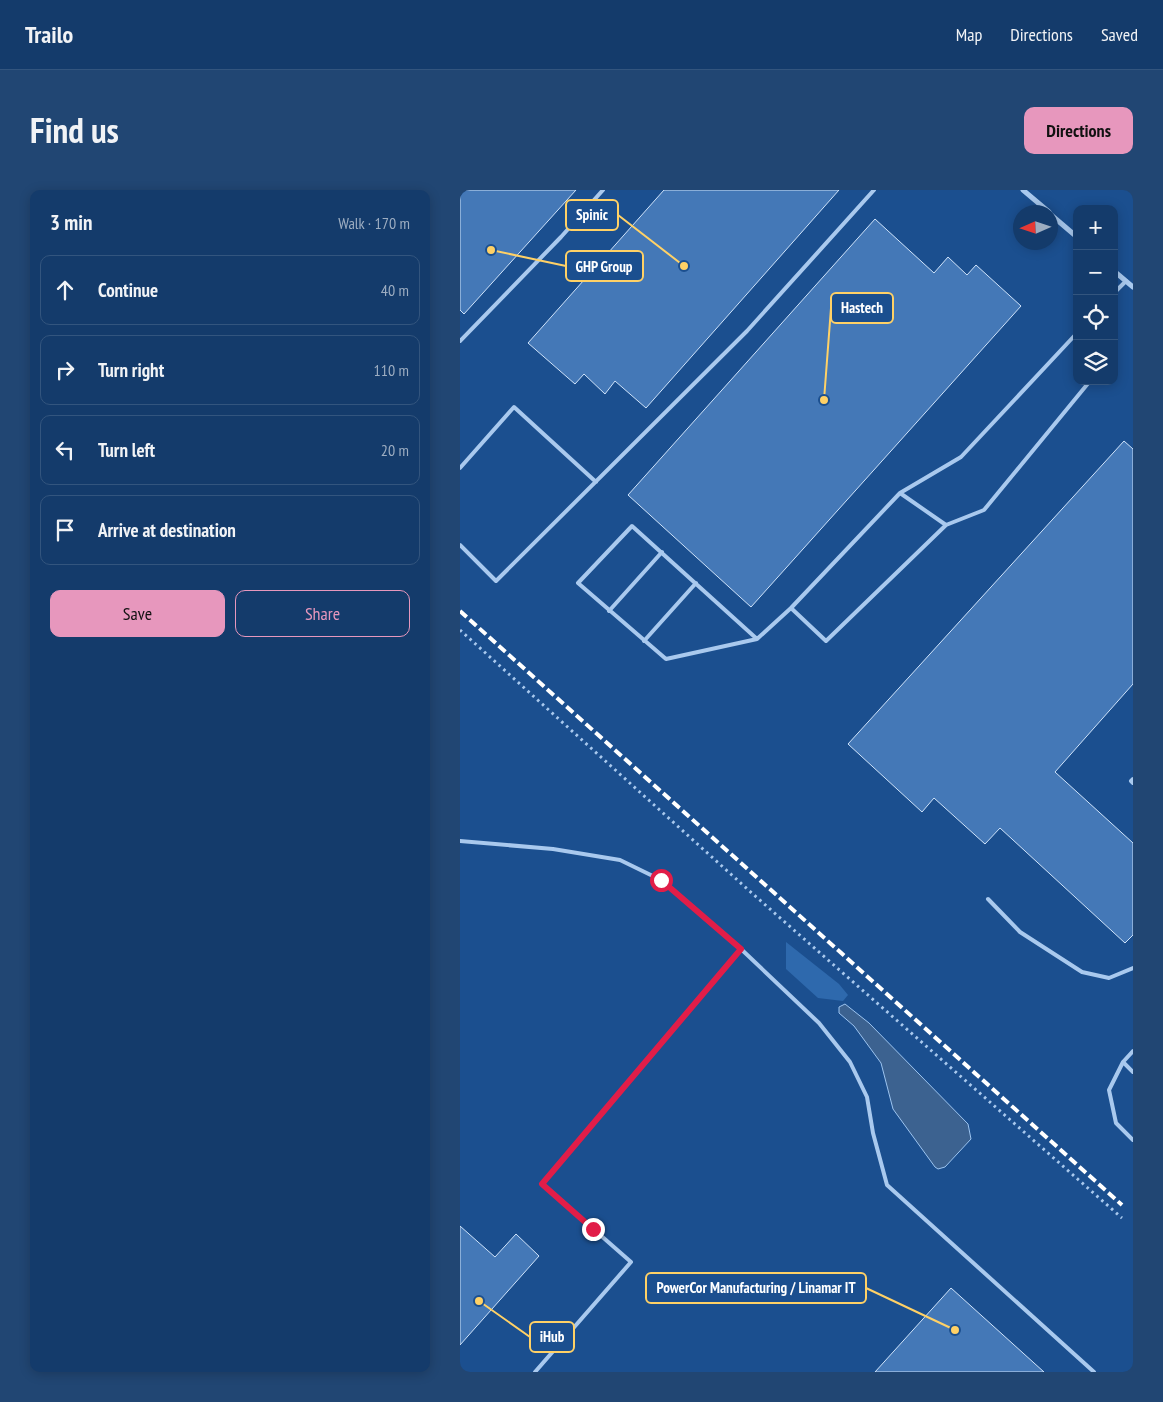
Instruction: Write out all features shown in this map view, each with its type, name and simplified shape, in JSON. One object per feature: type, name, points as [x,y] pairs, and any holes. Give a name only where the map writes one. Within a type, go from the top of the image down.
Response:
[{"type":"street","points":[[1024,190],[1041,205]]},
{"type":"street","points":[[1058,220],[1073,233]]},
{"type":"street","points":[[1118,274],[1133,287]]},
{"type":"lane","points":[[460,341],[561,237],[603,190]]},
{"type":"lane","points":[[460,545],[496,581],[748,331],[874,190]]},
{"type":"lane","points":[[1118,289],[1126,281]]},
{"type":"lane","points":[[757,639],[632,526],[578,583],[666,659],[757,639],[791,608],[900,493],[960,457],[1073,337]]},
{"type":"lane","points":[[791,608],[826,641],[946,525],[984,510],[1087,385]]},
{"type":"lane","points":[[460,468],[514,407],[596,482]]},
{"type":"lane","points":[[900,493],[946,525]]},
{"type":"lane","points":[[609,611],[662,552]]},
{"type":"lane","points":[[644,640],[696,583]]},
{"type":"lane","points":[[1133,779],[1131,781],[1133,783]]},
{"type":"lane","points":[[460,841],[553,849],[620,860],[661,880],[741,949],[819,1023],[850,1062],[866,1096],[873,1133],[887,1185],[1094,1372]]},
{"type":"lane","points":[[988,899],[1020,932],[1082,972],[1110,978],[1133,968]]},
{"type":"lane","points":[[535,1372],[631,1262],[542,1184],[741,949]]},
{"type":"lane","points":[[1133,1050],[1123,1062],[1110,1090],[1116,1123],[1133,1140]]},
{"type":"lane","points":[[1123,1062],[1133,1072]]},
{"type":"path","points":[[460,630],[754,895],[1122,1218]]},
{"type":"shaded area","points":[[786,942],[839,984],[848,995],[843,1001],[818,998],[786,969]]},
{"type":"shaded area","points":[[845,1004],[869,1023],[968,1124],[971,1139],[945,1167],[938,1169],[935,1167],[893,1109],[881,1063],[854,1026],[839,1013],[839,1007]]},
{"type":"building","points":[[460,190],[576,190],[464,314],[460,310]]},
{"type":"building","points":[[664,190],[839,190],[646,408],[615,381],[605,394],[584,374],[575,384],[528,343]]},
{"type":"building","points":[[875,219],[934,273],[948,257],[967,275],[976,265],[1021,306],[751,607],[628,495]]},
{"type":"building","points":[[1124,441],[1133,449],[1133,684],[1055,772],[1133,843],[1133,935],[1125,943],[1000,828],[985,844],[934,798],[922,812],[848,744]]},
{"type":"building","points":[[460,1226],[495,1257],[516,1234],[539,1256],[460,1345]]},
{"type":"building","points":[[951,1288],[1044,1372],[875,1372]]},
{"type":"railway","points":[[460,611],[1122,1205]]},
{"type":"place","name":"GHP Group","points":[[491,250]]},
{"type":"place","name":"Spinic","points":[[684,266]]},
{"type":"place","name":"Hastech","points":[[824,400]]},
{"type":"place","name":"iHub","points":[[479,1301]]},
{"type":"place","name":"PowerCor Manufacturing / Linamar IT","points":[[955,1330]]},
{"type":"route","points":[[593,1229],[542,1184],[741,949],[661,880]]}]
